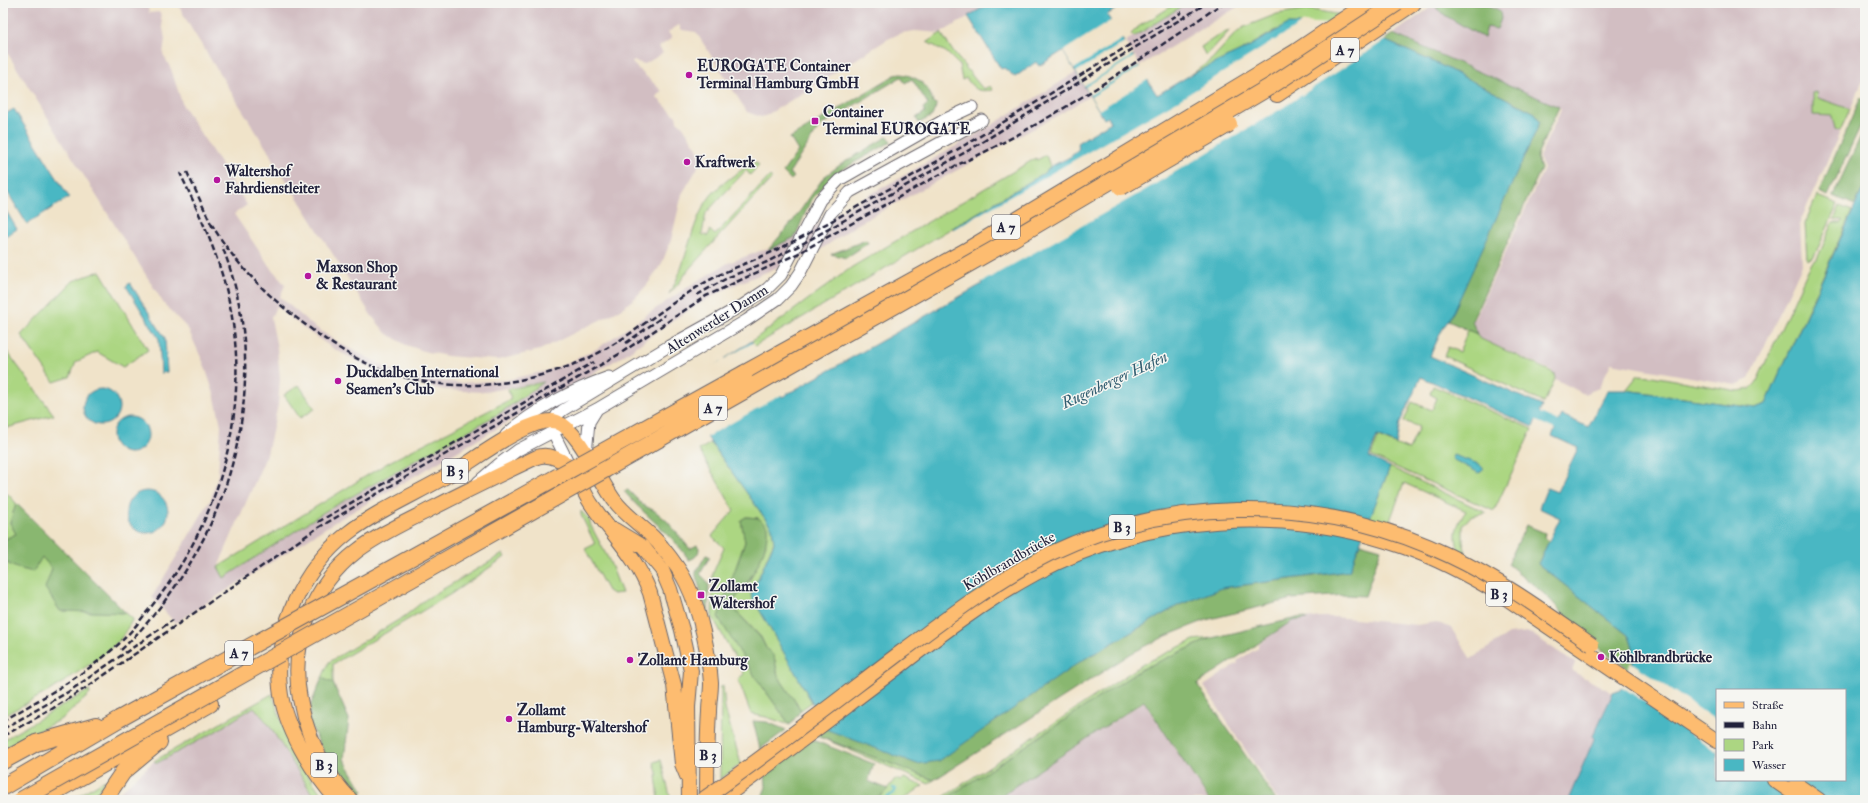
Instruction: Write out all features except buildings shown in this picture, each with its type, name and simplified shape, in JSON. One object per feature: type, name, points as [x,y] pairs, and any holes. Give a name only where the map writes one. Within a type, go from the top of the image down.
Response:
[{"type":"highway","name":"A 7","points":[[3,787],[119,719],[483,519],[764,361],[966,251],[1296,52],[1368,3]]},
{"type":"highway","name":"A 7","points":[[21,800],[1009,241],[1271,86],[1397,3]]},
{"type":"highway","name":"A 7","points":[[40,800],[1176,156],[1283,90],[1413,3]]},
{"type":"highway","points":[[104,800],[117,780],[132,764],[210,704]]},
{"type":"highway","points":[[3,761],[36,743],[119,719]]},
{"type":"main road","name":"B 3","points":[[351,800],[338,786],[299,728],[285,712],[280,689],[282,647],[293,606],[315,567],[334,545],[358,526],[459,469],[494,446],[535,424],[557,426],[586,454],[615,502],[656,540],[674,565],[698,659],[703,693],[708,711],[707,800]]},
{"type":"main road","name":"B 3","points":[[337,800],[311,765],[299,728],[299,649],[305,623],[323,588],[348,559],[368,543],[471,488],[541,456],[547,455],[558,459],[572,470],[590,502],[636,563],[650,593],[674,685],[682,764],[687,776]]},
{"type":"main road","name":"Köhlbrandbrücke","points":[[702,800],[959,610],[1028,566],[1071,545],[1117,528],[1165,517],[1223,510],[1282,511],[1334,518],[1385,530],[1434,548],[1471,567],[1517,594],[1716,729]]},
{"type":"main road","name":"Köhlbrandbrücke","points":[[720,800],[960,621],[1030,577],[1077,554],[1116,540],[1160,529],[1221,521],[1282,521],[1336,528],[1389,541],[1434,559],[1467,575],[1503,596],[1716,740]]},
{"type":"main road","name":"B 3","points":[[608,526],[636,542],[650,553],[662,570],[670,589],[690,660],[691,682],[688,707],[689,763],[687,776],[688,800]]},
{"type":"main road","points":[[1775,781],[1803,800]]},
{"type":"main road","points":[[1791,781],[1819,800]]},
{"type":"street","name":"Altenwerder Damm","points":[[972,107],[933,126],[839,180],[820,200],[781,275],[768,289],[743,305],[630,369],[563,410],[557,415],[557,426],[597,410],[747,320],[778,299],[796,279],[830,214],[850,192],[982,120]]},
{"type":"street","name":"Altenwerder Damm","points":[[494,446],[518,423],[586,384],[630,369]]},
{"type":"street","points":[[586,454],[589,422],[597,410]]},
{"type":"street","points":[[471,488],[518,450],[557,426]]},
{"type":"street","name":"B 3","points":[[557,426],[572,470]]},
{"type":"shaded area","points":[[3,3],[147,3],[149,13],[160,12],[165,39],[163,54],[171,69],[183,106],[247,205],[234,214],[268,264],[285,285],[280,297],[312,325],[339,343],[393,371],[431,380],[459,383],[506,380],[546,371],[568,363],[598,348],[692,284],[728,263],[768,249],[795,237],[984,130],[1187,3],[1244,3],[1053,118],[856,225],[820,250],[732,286],[706,300],[673,320],[623,356],[333,523],[175,623],[152,597],[211,499],[218,474],[221,425],[214,394],[204,364],[188,329],[164,304],[3,46]],"holes":[[[276,306],[306,330],[334,349],[391,378],[444,390],[484,392],[542,382],[500,413],[324,512],[224,578],[218,567],[267,454],[278,405],[280,378],[277,348],[271,318]]]},
{"type":"shaded area","points":[[177,3],[991,3],[941,33],[915,31],[901,33],[888,39],[785,104],[761,117],[747,112],[696,32],[682,30],[679,25],[668,32],[672,38],[659,47],[663,53],[645,64],[633,61],[632,63],[662,91],[656,97],[676,116],[677,121],[682,125],[697,148],[700,159],[697,169],[682,194],[671,240],[662,263],[647,285],[635,298],[618,311],[540,350],[498,360],[447,356],[427,352],[406,345],[386,333],[371,315],[191,28]]},
{"type":"shaded area","points":[[1437,3],[1865,3],[1865,76],[1800,222],[1802,265],[1749,379],[1736,385],[1611,363],[1599,388],[1584,394],[1555,379],[1554,373],[1551,370],[1479,338],[1473,322],[1544,169],[1539,157],[1561,110],[1559,107],[1393,34]]},
{"type":"shaded area","points":[[1320,617],[1417,625],[1436,622],[1451,628],[1471,659],[1509,634],[1529,632],[1575,663],[1572,671],[1613,693],[1593,736],[1594,739],[1568,800],[1278,800],[1204,686],[1238,663],[1237,661],[1258,648],[1258,645],[1292,621]]},
{"type":"shaded area","points":[[1144,702],[1208,800],[994,800]]},
{"type":"shaded area","points":[[254,707],[269,725],[316,800],[128,800],[118,794],[154,761],[157,762],[213,733]]},
{"type":"green space","points":[[1177,3],[1187,3],[1134,37],[1131,34],[1138,27]]},
{"type":"green space","points":[[1442,3],[1472,3],[1487,5],[1500,11],[1501,19],[1497,29],[1487,27],[1484,38],[1446,16],[1436,8]]},
{"type":"green space","points":[[1307,9],[1354,17],[1368,23],[1276,30],[1243,50],[1192,74],[1212,59],[1234,35],[1244,27],[1277,14]]},
{"type":"green space","points":[[1230,30],[1206,56],[1201,47],[1219,35]]},
{"type":"green space","points":[[941,33],[954,53],[983,89],[990,86],[993,90],[983,91],[974,88],[966,78],[962,80],[959,65],[946,52],[927,42]]},
{"type":"green space","points":[[1393,34],[1559,107],[1538,153],[1537,157],[1541,169],[1472,321],[1477,334],[1448,321],[1540,122],[1535,113],[1440,65],[1384,40]]},
{"type":"green space","points":[[901,74],[918,80],[929,91],[933,103],[937,104],[932,116],[919,123],[916,118],[925,112],[923,108],[928,104],[912,79],[905,83],[901,77],[820,126],[789,173],[794,177],[791,180],[783,172],[798,151],[790,138],[895,75]]},
{"type":"green space","points":[[1817,92],[1818,98],[1850,109],[1840,131],[1835,129],[1832,116],[1813,115],[1813,93]]},
{"type":"green space","points":[[1861,97],[1865,102],[1865,116],[1828,196],[1819,192]]},
{"type":"green space","points":[[1865,127],[1865,184],[1855,205],[1833,196]]},
{"type":"green space","points":[[888,136],[891,142],[836,173],[822,187],[810,202],[795,237],[768,250],[793,221],[824,177],[840,165]]},
{"type":"green space","points":[[1046,155],[1050,166],[1044,173],[753,347],[752,341],[852,267],[1036,158],[1037,160]]},
{"type":"green space","points":[[755,162],[759,165],[750,175],[746,170],[706,213],[702,234],[708,236],[710,230],[715,235],[770,176],[772,178],[689,269],[669,294],[676,282],[700,213],[707,201],[724,183]]},
{"type":"green space","points":[[1817,196],[1838,204],[1814,257],[1807,260],[1805,223]]},
{"type":"green space","points":[[1840,206],[1852,211],[1766,404],[1755,408],[1626,390],[1638,375],[1652,376],[1738,391],[1750,389],[1756,383],[1808,270],[1813,261],[1817,259],[1833,223],[1842,223],[1843,220],[1834,220]]},
{"type":"green space","points":[[866,240],[868,243],[846,258],[831,254]]},
{"type":"green space","points":[[100,271],[148,350],[123,367],[97,352],[76,362],[70,377],[54,382],[21,335],[73,281]]},
{"type":"green space","points":[[1468,330],[1477,334],[1479,338],[1554,373],[1555,379],[1544,403],[1444,356],[1448,347],[1459,352]]},
{"type":"green space","points":[[3,346],[54,415],[3,429]]},
{"type":"green space","points":[[544,382],[500,413],[324,512],[224,578],[218,567],[389,462],[511,399],[508,389]]},
{"type":"green space","points":[[299,385],[315,409],[300,418],[284,395]]},
{"type":"green space","points":[[1433,386],[1532,429],[1494,511],[1371,456],[1378,437],[1409,450],[1419,427],[1404,421],[1412,402],[1432,410],[1437,398],[1430,394]]},
{"type":"green space","points":[[711,443],[772,528],[774,542],[751,595],[812,702],[801,710],[778,676],[774,656],[766,648],[761,637],[736,611],[735,599],[750,580],[766,544],[758,518],[746,517],[741,520],[745,542],[719,617],[754,675],[790,725],[751,714],[738,679],[744,674],[712,616],[713,573],[724,548],[712,536],[734,510],[699,450]]},
{"type":"green space","points":[[1390,467],[1487,513],[1470,517],[1463,525],[1463,541],[1467,558],[1461,560],[1456,540],[1458,524],[1466,511],[1404,483],[1388,526],[1369,520]]},
{"type":"green space","points":[[628,490],[643,505],[655,511],[667,521],[690,549],[697,545],[699,548],[696,556],[689,560],[674,541],[640,509],[624,491]]},
{"type":"green space","points":[[8,494],[16,503],[10,523],[16,534],[3,540],[3,496]]},
{"type":"green space","points":[[16,503],[126,613],[60,611],[45,588],[52,569],[42,557],[33,572],[17,568],[3,561],[3,540],[16,534],[10,523]]},
{"type":"green space","points":[[581,511],[589,519],[591,526],[610,562],[622,593],[613,594],[608,591],[585,549],[595,544],[581,515]]},
{"type":"green space","points":[[746,517],[758,518],[767,526],[767,536],[758,565],[735,599],[736,611],[761,638],[766,648],[774,656],[778,676],[801,710],[790,725],[754,675],[718,617],[745,542],[741,520]]},
{"type":"green space","points":[[1526,525],[1545,533],[1544,538],[1549,541],[1538,564],[1628,635],[1634,652],[1630,670],[1571,627],[1559,609],[1551,601],[1508,564]]},
{"type":"green space","points":[[1360,543],[1381,549],[1365,596],[1346,595],[1292,599],[1206,620],[1166,636],[1132,653],[934,780],[815,735],[827,728],[1081,661],[1179,605],[1222,588],[1349,571]]},
{"type":"green space","points":[[503,554],[505,557],[451,594],[333,664],[333,683],[322,678],[329,662],[405,616],[426,599]]},
{"type":"green space","points":[[706,555],[709,556],[709,558],[700,574],[707,581],[709,586],[708,614],[696,576],[696,572]]},
{"type":"green space","points":[[42,556],[52,569],[60,610],[126,613],[133,619],[120,640],[99,658],[53,689],[3,716],[3,561],[17,568],[38,561]]},
{"type":"green space","points":[[1301,617],[1308,619],[1292,621],[1197,684],[1276,800],[1209,800],[1144,701],[994,800],[944,800],[1140,670],[1212,638]]},
{"type":"green space","points":[[1212,638],[1140,670],[944,800],[939,800],[1143,664],[1194,640]]},
{"type":"green space","points":[[322,678],[333,683],[349,719],[344,759],[363,791],[356,797],[327,760],[309,722],[311,704]]},
{"type":"green space","points":[[723,685],[725,709],[741,764],[720,779],[721,686]]},
{"type":"green space","points":[[89,690],[90,694],[63,718],[3,749],[3,740]]},
{"type":"green space","points":[[272,694],[290,744],[304,770],[326,800],[316,800],[269,725],[254,707],[213,733],[157,763],[154,761]]},
{"type":"green space","points":[[753,721],[767,722],[786,730],[760,749]]},
{"type":"green space","points":[[815,735],[934,780],[929,784]]},
{"type":"green space","points":[[810,739],[874,764],[868,781],[888,789],[882,795],[871,800],[761,800],[766,787],[765,772]]},
{"type":"green space","points":[[661,760],[671,800],[659,800],[656,776],[658,776],[654,762]]},
{"type":"green space","points":[[904,778],[923,786],[902,800],[871,800],[882,795],[895,779],[901,781]]},
{"type":"green space","points":[[105,780],[93,800],[70,800]]},
{"type":"water","name":"Rugenberger Hafen","points":[[991,3],[1125,3],[1107,15],[1157,95],[1192,74],[1243,50],[1288,24],[1301,24],[1384,40],[1440,65],[1535,113],[1540,122],[1454,311],[1442,330],[1430,356],[1542,406],[1533,427],[1421,377],[1400,422],[1396,444],[1377,436],[1369,457],[1390,467],[1349,571],[1222,588],[1179,605],[1081,661],[939,761],[917,764],[828,730],[751,595],[774,543],[772,528],[711,443],[687,405],[695,378],[752,341],[753,347],[782,397],[982,284],[953,228],[1044,173],[1052,166],[1071,156],[1079,148],[1077,143],[1111,122],[1108,117],[1104,119],[1063,51],[1039,66],[1036,62],[1015,77],[1004,68],[1001,69],[968,16]]},
{"type":"water","points":[[14,109],[69,197],[27,224],[3,185],[3,115]]},
{"type":"water","points":[[1865,184],[1865,800],[1568,800],[1594,739],[1593,736],[1613,693],[1621,690],[1631,669],[1634,656],[1632,643],[1628,635],[1538,564],[1560,518],[1539,508],[1547,488],[1557,492],[1578,448],[1552,436],[1562,415],[1588,427],[1608,390],[1626,390],[1755,408],[1766,404]]},
{"type":"water","points":[[3,206],[17,229],[3,238]]},
{"type":"water","points":[[130,283],[165,338],[167,372],[161,373],[159,339],[126,286]]},
{"type":"water","points":[[105,389],[114,394],[118,400],[118,414],[114,420],[105,425],[97,425],[88,420],[84,414],[83,403],[88,394],[94,390]]},
{"type":"water","points":[[130,417],[143,422],[148,435],[143,448],[130,453],[117,448],[112,435],[117,422]]},
{"type":"water","points":[[1453,455],[1479,464],[1483,470],[1480,473],[1477,472],[1454,460],[1452,458]]},
{"type":"water","points":[[143,491],[151,491],[159,494],[165,500],[168,512],[165,524],[159,530],[151,533],[143,533],[135,530],[129,524],[126,516],[126,508],[129,500],[135,494]]},
{"type":"pier","points":[[1112,20],[1124,38],[1074,69],[1063,51]]},
{"type":"pier","points":[[1304,22],[1339,25],[1269,79],[966,258],[952,230],[1179,100]]},
{"type":"pier","points":[[1358,29],[1387,39],[1284,107],[1140,193],[705,438],[691,415],[769,371],[783,394],[979,283],[966,258]]},
{"type":"pier","points":[[1126,41],[1134,55],[1084,86],[1076,72]]},
{"type":"pier","points":[[1135,56],[1140,65],[1090,95],[1085,87]]},
{"type":"pier","points":[[1141,66],[1149,79],[1099,110],[1091,97]]},
{"type":"pier","points":[[754,342],[755,347],[768,370],[686,406],[685,396],[690,392],[694,376]]},
{"type":"pier","points":[[1631,662],[1716,720],[1716,751],[1621,686]]},
{"type":"waterway","points":[[1527,412],[1568,430]]},
{"type":"waterway","points":[[883,800],[894,793],[896,789],[893,788]]},
{"type":"railway","points":[[697,295],[729,277],[767,262],[802,244],[971,149],[1207,3]]},
{"type":"railway","points":[[3,736],[47,712],[84,689],[316,529],[621,353],[706,296],[797,254],[955,166],[1025,131],[1125,69],[1223,3]]},
{"type":"railway","points":[[211,223],[236,260],[256,282],[278,302],[328,341],[348,354],[370,365],[396,375],[450,385],[477,385],[532,377],[558,370],[602,351],[636,330],[701,285],[719,275],[787,245],[894,186],[943,158],[1182,12]]},
{"type":"railway","points":[[187,172],[213,228]]},
{"type":"railway","points":[[3,721],[60,688],[100,660],[122,641],[170,582],[190,549],[207,514],[220,478],[230,440],[235,402],[236,363],[233,324],[230,304],[219,266],[205,228],[180,173]]},
{"type":"railway","points":[[121,650],[158,609],[190,564],[215,515],[233,463],[243,409],[245,354],[238,300],[222,246]]},
{"type":"railway","points":[[626,343],[665,315]]},
{"type":"railway","points":[[318,522],[594,362]]},
{"type":"railway","points":[[3,729],[68,692],[173,620]]},
{"type":"place","name":"EUROGATE Container Terminal Hamburg GmbH","points":[[689,75]]},
{"type":"place","name":"Container Terminal EUROGATE","points":[[815,121]]},
{"type":"place","name":"Kraftwerk","points":[[687,162]]},
{"type":"place","name":"Waltershof Fahrdienstleiter","points":[[217,180]]},
{"type":"place","name":"Maxson Shop & Restaurant","points":[[308,276]]},
{"type":"place","name":"Duckdalben International Seamen's Club","points":[[338,381]]},
{"type":"place","name":"Zollamt Waltershof","points":[[701,595]]},
{"type":"place","name":"Köhlbrandbrücke","points":[[1601,657]]},
{"type":"place","name":"Zollamt Hamburg","points":[[630,660]]},
{"type":"place","name":"Zollamt Hamburg-Waltershof","points":[[509,719]]}]
